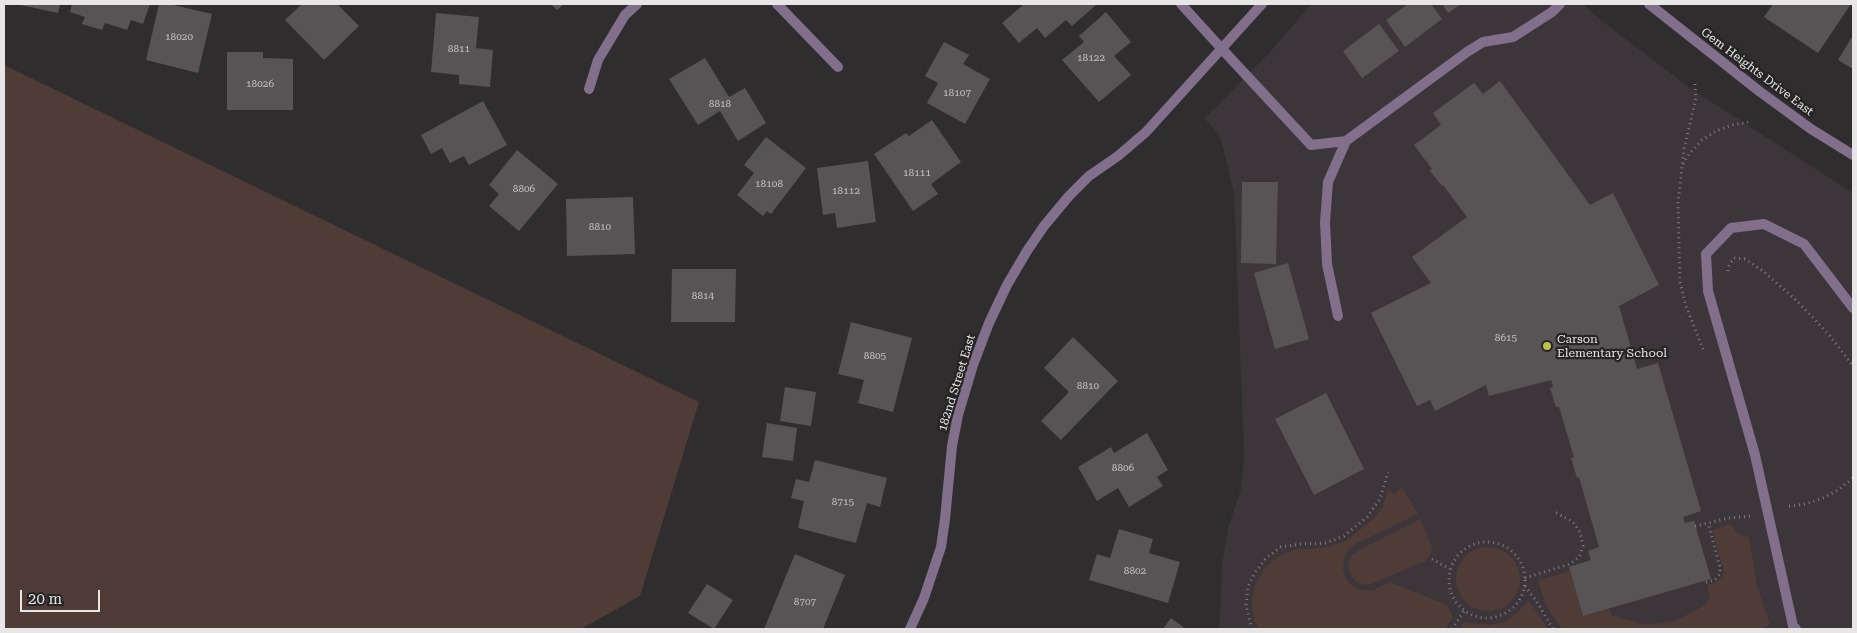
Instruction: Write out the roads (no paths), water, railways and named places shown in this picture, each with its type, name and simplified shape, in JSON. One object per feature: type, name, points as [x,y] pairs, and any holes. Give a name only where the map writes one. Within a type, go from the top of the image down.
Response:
[{"type":"street","points":[[589,89],[598,60],[625,15],[636,4]]},
{"type":"street","points":[[777,4],[838,67]]},
{"type":"street","points":[[1181,4],[1311,145],[1346,141],[1467,52],[1484,42],[1513,37],[1552,12],[1560,4]]},
{"type":"street","name":"182nd Street East","points":[[910,629],[924,598],[941,548],[952,446],[958,414],[973,364],[989,323],[1007,285],[1027,250],[1069,196],[1089,176],[1118,156],[1146,132],[1262,4]]},
{"type":"street","name":"Gem Heights Drive East","points":[[1649,4],[1759,92],[1811,129],[1853,155]]},
{"type":"street","points":[[1338,316],[1328,264],[1325,222],[1328,182],[1346,141]]},
{"type":"street","points":[[1796,629],[1793,626],[1755,454],[1708,291],[1706,254],[1731,228],[1764,224],[1804,244],[1853,308]]},
{"type":"place","name":"Carson Elementary School","points":[[1547,346]]}]
